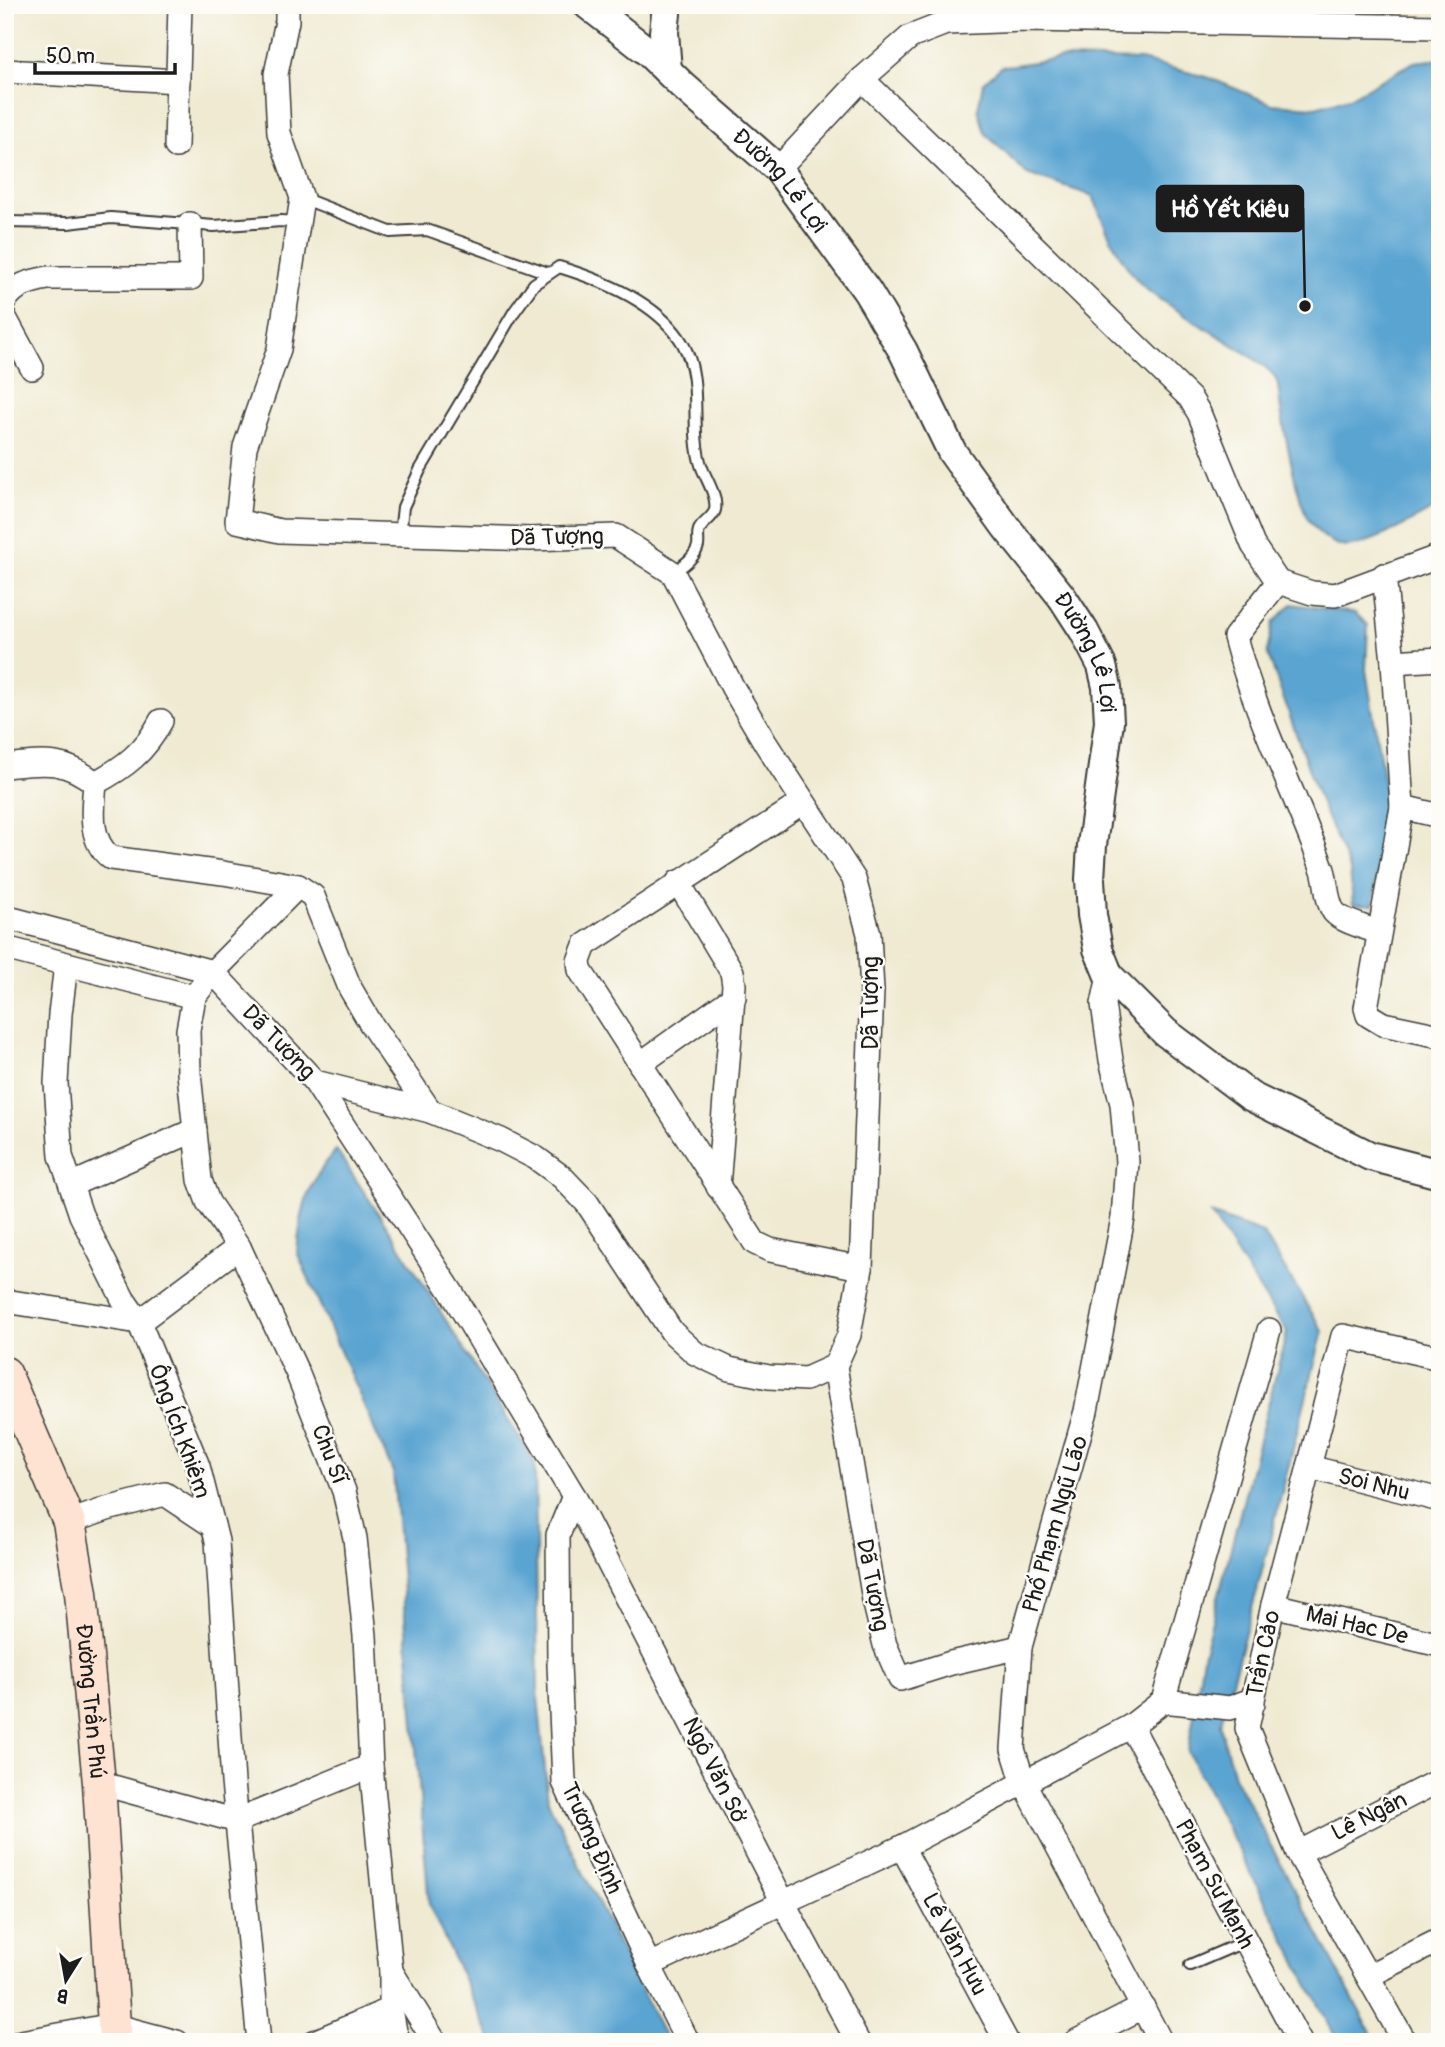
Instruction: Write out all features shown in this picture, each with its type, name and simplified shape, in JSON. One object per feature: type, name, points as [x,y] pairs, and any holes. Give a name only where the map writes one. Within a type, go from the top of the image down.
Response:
[{"type":"main road","name":"Đường Trần Phú","points":[[5,1373],[69,1522],[81,1593],[99,1783],[114,2033]]},
{"type":"street","points":[[176,146],[180,5]]},
{"type":"street","points":[[287,5],[287,21],[276,74],[279,133],[302,198]]},
{"type":"street","name":"Đường Lê Lợi","points":[[587,5],[647,51],[778,169],[867,291],[903,351],[951,452],[1062,597],[1084,631],[1102,666],[1107,687],[1109,722],[1090,879],[1098,948],[1110,976],[1165,1032],[1250,1096],[1370,1156],[1440,1174]]},
{"type":"street","points":[[667,5],[664,32],[667,70]]},
{"type":"street","points":[[778,169],[862,79],[910,37],[946,23],[1278,15],[1440,27]]},
{"type":"street","points":[[5,71],[178,81]]},
{"type":"street","points":[[862,79],[1190,398],[1253,545],[1278,582],[1312,593],[1335,595],[1440,556]]},
{"type":"street","name":"Dã Tượng","points":[[302,198],[279,349],[245,447],[237,522],[280,531],[530,539],[616,536],[673,573],[765,744],[854,879],[869,934],[872,992],[861,1268],[849,1335],[835,1366],[874,1600],[885,1645],[900,1679],[951,1663],[1020,1647]]},
{"type":"street","points":[[5,301],[9,294],[29,282],[48,278],[191,278],[190,224]]},
{"type":"street","points":[[5,317],[32,368]]},
{"type":"street","points":[[1384,575],[1393,662],[1402,807],[1367,999],[1368,1015],[1383,1024],[1440,1036]]},
{"type":"street","points":[[1278,582],[1235,637],[1240,656],[1324,871],[1332,908],[1340,917],[1378,932]]},
{"type":"street","points":[[1393,662],[1440,659]]},
{"type":"street","points":[[95,783],[137,755],[150,741],[162,721]]},
{"type":"street","points":[[5,766],[50,763],[79,770],[95,783]]},
{"type":"street","points":[[95,783],[93,822],[97,841],[111,858],[298,886],[313,896],[350,988],[430,1111]]},
{"type":"street","points":[[803,802],[585,945],[579,961],[580,970],[755,1243],[770,1250],[861,1268]]},
{"type":"street","points":[[1402,807],[1440,816]]},
{"type":"street","points":[[678,882],[732,972],[734,997],[718,1187]]},
{"type":"street","name":"Chu Sĩ","points":[[298,886],[213,972],[194,997],[187,1054],[200,1180],[208,1202],[239,1247],[298,1372],[344,1491],[355,1538],[365,1636],[371,1766],[391,1971],[391,2009],[397,2039]]},
{"type":"street","points":[[5,917],[213,972]]},
{"type":"street","points":[[5,948],[194,997]]},
{"type":"street","name":"Ông Ích Khiêm","points":[[66,965],[56,1083],[61,1156],[87,1227],[123,1299],[139,1322],[198,1466],[217,1541],[237,1821],[259,2042]]},
{"type":"street","name":"Dã Tượng","points":[[213,972],[315,1082],[430,1111],[501,1140],[536,1158],[562,1177],[587,1203],[672,1332],[695,1353],[729,1369],[769,1377],[806,1379],[835,1366]]},
{"type":"street","name":"Phố Phạm Ngũ Lão","points":[[1110,976],[1103,1004],[1111,1060],[1122,1104],[1127,1162],[1123,1218],[1086,1411],[1020,1647],[1013,1749],[1023,1781],[1161,2042]]},
{"type":"street","points":[[640,1064],[734,997]]},
{"type":"street","name":"Ngô Văn Sở","points":[[315,1082],[452,1293],[574,1496],[858,2042]]},
{"type":"street","points":[[71,1185],[195,1130]]},
{"type":"street","points":[[5,1301],[139,1322],[239,1247]]},
{"type":"street","points":[[1169,1702],[1269,1330]]},
{"type":"street","name":"Trần Cảo","points":[[1405,2042],[1298,1853],[1247,1728],[1273,1605],[1343,1336],[1440,1357]]},
{"type":"street","name":"Soi Nhu","points":[[1309,1467],[1440,1500]]},
{"type":"street","points":[[69,1522],[165,1494],[213,1526]]},
{"type":"street","name":"Trương Định","points":[[574,1496],[558,1535],[559,1664],[564,1782],[688,2042]]},
{"type":"street","name":"Mai Hac De","points":[[1273,1605],[1440,1645]]},
{"type":"street","points":[[649,1965],[902,1847],[1131,1726],[1169,1702],[1230,1708],[1246,1702],[1253,1703]]},
{"type":"street","name":"Phạm Sư Mạnh","points":[[1131,1726],[1300,2042]]},
{"type":"street","points":[[99,1783],[237,1821],[371,1766]]},
{"type":"street","name":"Lê Ngân","points":[[1298,1853],[1440,1780]]},
{"type":"street","name":"Lê Văn Hưu","points":[[902,1847],[1007,2042]]},
{"type":"street","points":[[1368,1976],[1440,1940]]},
{"type":"street","name":"Chu Sĩ","points":[[391,1971],[435,2042]]},
{"type":"street","points":[[1075,2042],[1143,2007]]},
{"type":"street","points":[[314,2042],[391,2009]]},
{"type":"street","points":[[21,2042],[114,2033],[177,2042]]},
{"type":"street","points":[[359,2042],[368,2038],[397,2039]]},
{"type":"lane","points":[[302,198],[390,232],[428,230],[548,273]]},
{"type":"lane","points":[[5,222],[68,223],[111,218],[214,226],[281,220],[297,222]]},
{"type":"lane","points":[[400,534],[403,507],[420,470],[514,312],[534,284],[559,267],[638,301],[665,322],[683,345],[696,396],[700,464],[715,503],[715,513],[699,531],[698,546],[693,555],[673,573]]},
{"type":"lane","points":[[1190,1965],[1246,1941]]},
{"type":"water","points":[[1061,58],[1141,60],[1210,78],[1272,104],[1315,107],[1349,98],[1414,62],[1440,59],[1439,506],[1390,532],[1350,546],[1341,546],[1320,534],[1306,515],[1294,477],[1276,379],[1255,359],[1157,298],[1136,279],[1108,232],[1093,196],[1027,174],[985,133],[978,109],[983,83],[1001,67]]},
{"type":"water","points":[[1292,604],[1355,613],[1368,625],[1366,670],[1388,806],[1373,905],[1353,904],[1350,870],[1321,804],[1267,652],[1273,623]]},
{"type":"water","points":[[336,1150],[389,1229],[535,1463],[538,1696],[548,1801],[667,2042],[492,2042],[429,1905],[393,1472],[297,1252],[307,1198],[318,1175]]},
{"type":"water","points":[[1211,1214],[1263,1233],[1323,1331],[1220,1725],[1234,1776],[1376,2042],[1338,2042],[1188,1752],[1203,1656],[1287,1332]]},
{"type":"place","name":"Hồ Yết Kiêu","points":[[1305,306]]}]
